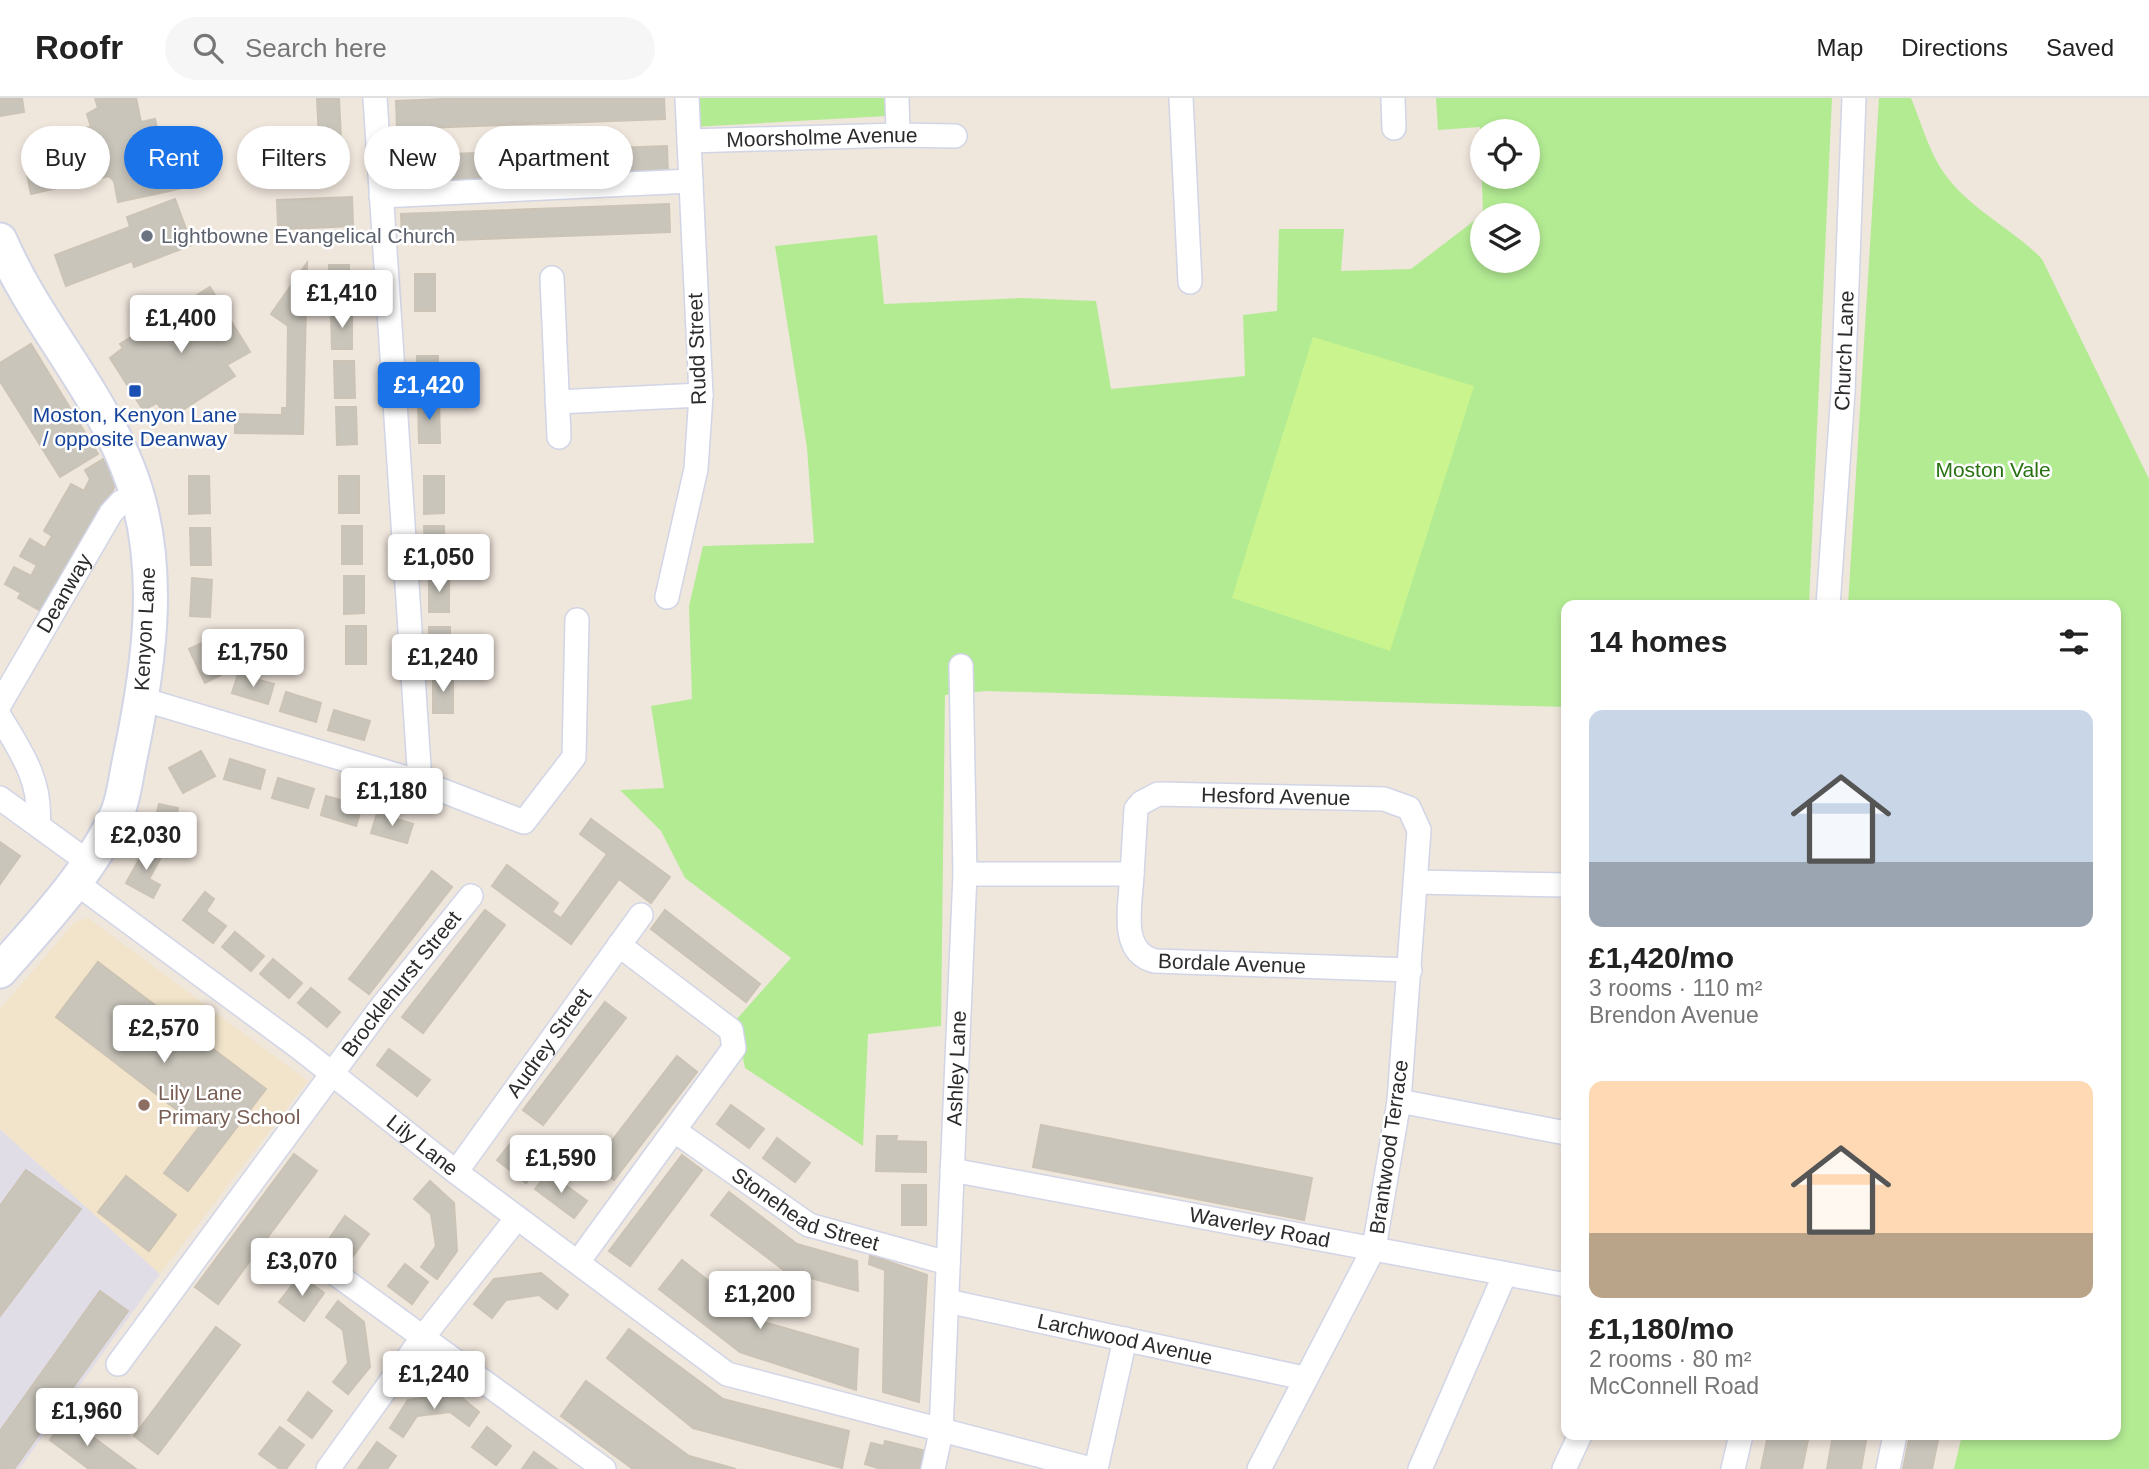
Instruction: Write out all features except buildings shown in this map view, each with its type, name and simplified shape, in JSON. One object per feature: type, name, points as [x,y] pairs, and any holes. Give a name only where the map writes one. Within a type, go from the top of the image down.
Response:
[{"type":"street","points":[[375,98],[421,782]]},
{"type":"street","name":"Rudd Street","points":[[667,597],[696,469],[701,395],[687,98]]},
{"type":"street","points":[[897,98],[898,135]]},
{"type":"street","points":[[1181,98],[1190,282]]},
{"type":"street","points":[[1392,98],[1394,128]]},
{"type":"street","name":"Church Lane","points":[[1828,600],[1843,392],[1854,98]]},
{"type":"street","name":"Moorsholme Avenue","points":[[689,141],[955,136]]},
{"type":"street","points":[[381,196],[691,181]]},
{"type":"street","name":"Kenyon Lane","points":[[0,240],[6,273],[108,427],[137,494],[149,545],[150,596],[142,699],[118,813],[81,872],[0,971]]},
{"type":"street","points":[[552,278],[559,437]]},
{"type":"street","points":[[557,401],[701,395]]},
{"type":"street","name":"Deanway","points":[[0,704],[111,513],[121,502],[137,494]]},
{"type":"street","points":[[142,699],[421,782],[524,822],[574,757],[577,620]]},
{"type":"street","name":"Ashley Lane","points":[[933,1469],[941,1432],[965,874],[961,666]]},
{"type":"street","points":[[0,717],[34,776],[38,795],[38,825]]},
{"type":"street","name":"Hesford Avenue","points":[[1132,874],[1136,809],[1140,803],[1158,794],[1384,799],[1409,808],[1415,819],[1419,830],[1416,882]]},
{"type":"street","name":"Lily Lane","points":[[0,798],[38,825],[81,872],[456,1172],[727,1374],[941,1432],[1094,1469]]},
{"type":"street","points":[[965,874],[1132,874]]},
{"type":"street","name":"Bordale Avenue","points":[[1132,874],[1129,937],[1132,946],[1146,959],[1410,970]]},
{"type":"street","points":[[1416,882],[1561,885]]},
{"type":"street","name":"Brantwood Terrace","points":[[1259,1469],[1374,1248],[1399,1101],[1416,882]]},
{"type":"street","name":"Brocklehurst Street","points":[[118,1364],[332,1073],[471,896]]},
{"type":"street","name":"Audrey Street","points":[[456,1172],[641,915]]},
{"type":"street","points":[[578,1262],[734,1048],[731,1030],[619,945]]},
{"type":"street","points":[[1399,1101],[1561,1132]]},
{"type":"street","name":"Stonehead Street","points":[[675,1131],[809,1225],[948,1263]]},
{"type":"street","name":"Waverley Road","points":[[952,1170],[1561,1284]]},
{"type":"street","points":[[328,1469],[423,1337],[517,1218]]},
{"type":"street","points":[[329,1269],[604,1469]]},
{"type":"street","points":[[1420,1469],[1505,1274]]},
{"type":"street","name":"Larchwood Avenue","points":[[947,1301],[1304,1378]]},
{"type":"street","points":[[1094,1469],[1125,1339]]},
{"type":"street","points":[[1564,1469],[1578,1440]]},
{"type":"street","points":[[1733,1469],[1740,1440]]},
{"type":"street","points":[[1888,1469],[1894,1440]]},
{"type":"shaded area","name":"Lily Lane Primary School","points":[[88,918],[308,1081],[160,1274],[0,1129],[0,1009],[75,922]]},
{"type":"shaded area","points":[[0,1129],[160,1274],[19,1469],[0,1469]]},
{"type":"green space","points":[[693,98],[884,98],[886,116],[694,127]]},
{"type":"green space","points":[[1436,98],[1832,98],[1809,600],[1561,600],[1561,707],[986,691],[945,695],[941,1026],[868,1034],[863,1146],[745,1068],[735,1021],[791,958],[685,878],[661,831],[620,790],[664,788],[651,706],[692,699],[689,606],[703,546],[814,543],[807,448],[775,246],[877,235],[884,304],[1022,298],[1096,301],[1111,389],[1245,376],[1243,315],[1277,311],[1279,229],[1344,229],[1341,271],[1411,269],[1470,224],[1470,273],[1540,273],[1540,203],[1483,203],[1482,189],[1540,189],[1540,119],[1470,119],[1470,128],[1438,130]]},
{"type":"green space","name":"Moston Vale","points":[[1879,98],[1911,98],[1934,156],[1954,186],[2042,259],[2149,479],[2149,1469],[1954,1469],[1961,1440],[2121,1440],[2121,600],[1848,600]]},
{"type":"green space","points":[[1313,337],[1474,386],[1390,651],[1232,598]]},
{"type":"place","name":"Lightbowne Evangelical Church","points":[[147,236]]},
{"type":"place","name":"Moston, Kenyon Lane / opposite Deanway","points":[[135,391]]},
{"type":"place","name":"Lily Lane Primary School","points":[[144,1105]]}]
